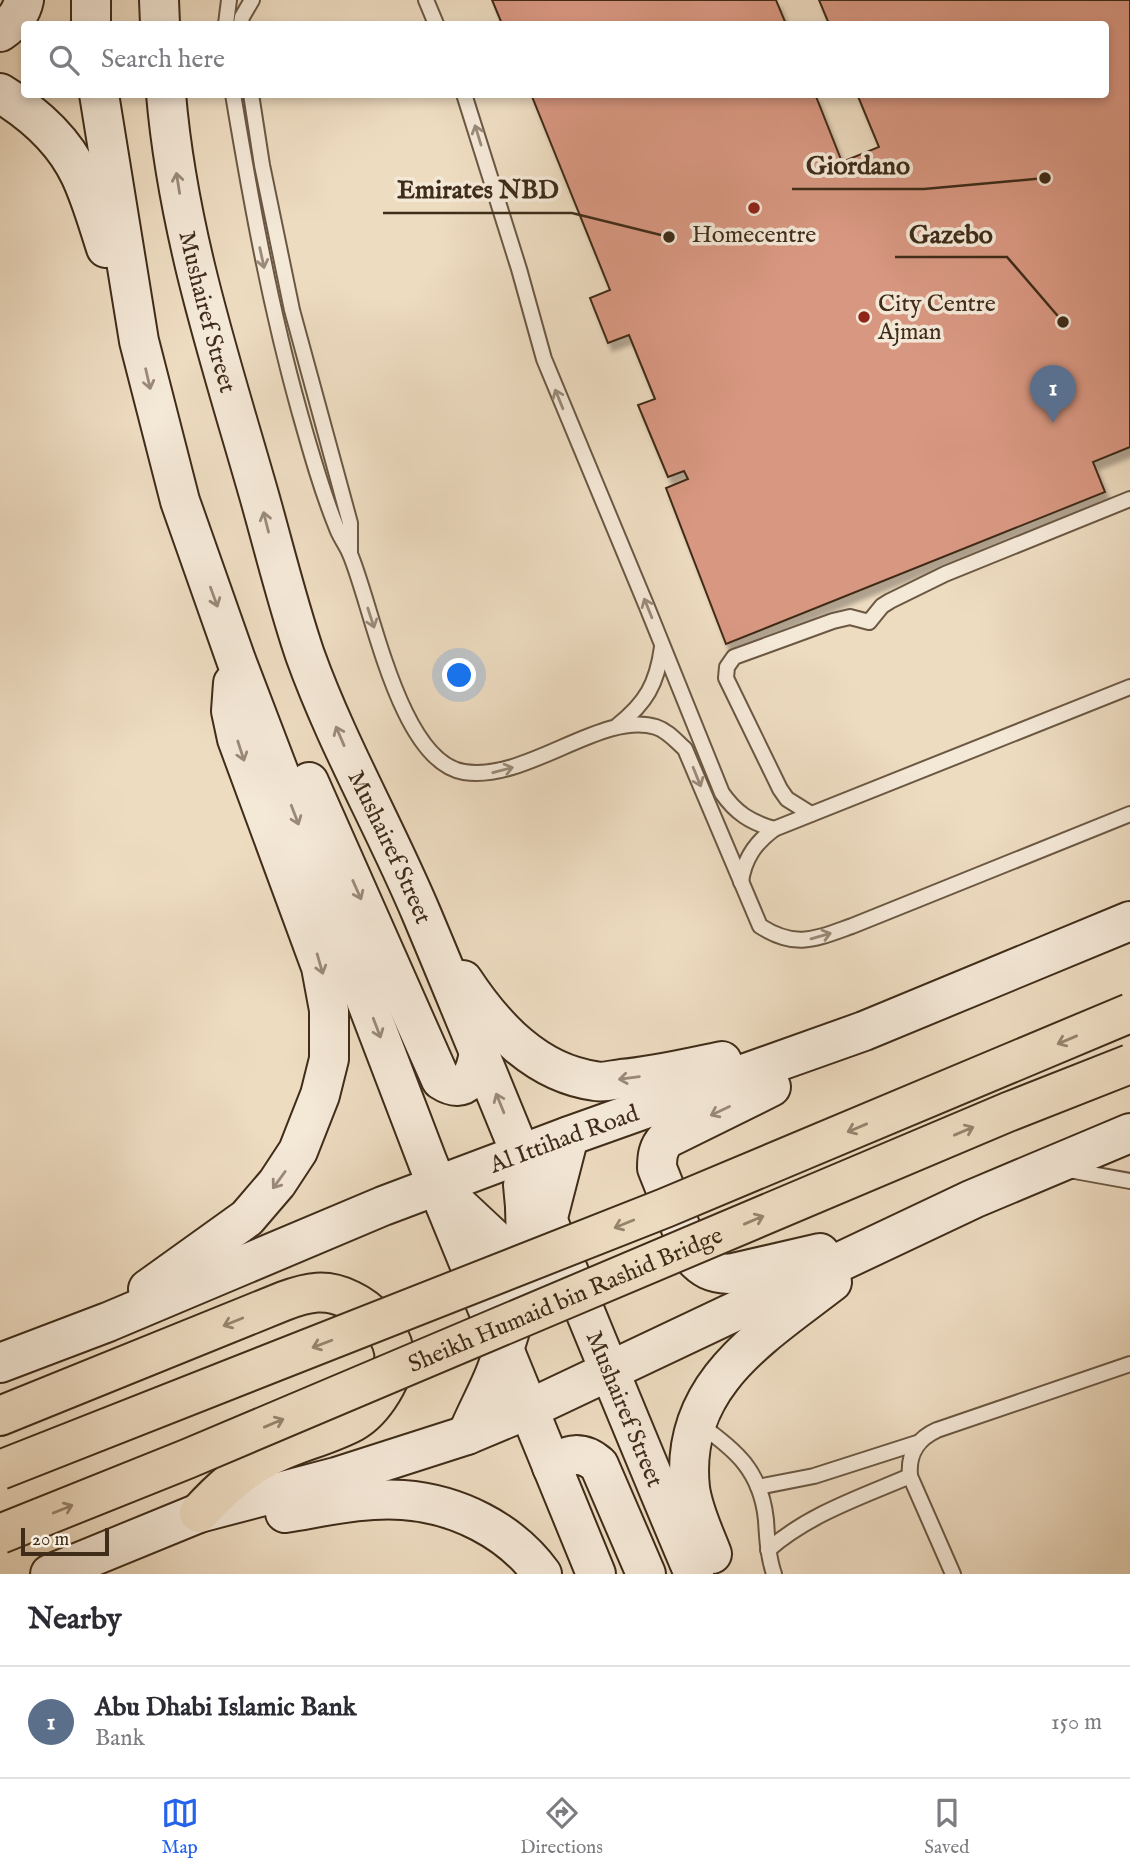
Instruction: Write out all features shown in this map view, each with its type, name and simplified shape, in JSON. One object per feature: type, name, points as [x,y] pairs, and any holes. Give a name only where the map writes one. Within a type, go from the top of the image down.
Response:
[{"type":"highway","name":"Sheikh Humaid bin Rashid Bridge","points":[[0,1470],[665,1208],[1130,1013]]},
{"type":"highway","name":"Sheikh Humaid bin Rashid Bridge","points":[[0,1534],[187,1459],[995,1118],[1130,1064]]},
{"type":"highway","points":[[0,1416],[313,1291],[341,1295],[368,1311],[379,1322],[394,1349],[390,1371],[377,1401],[353,1422],[283,1449],[246,1470],[213,1497],[199,1513]]},
{"type":"main road","points":[[0,32],[11,25],[22,9],[24,0]]},
{"type":"main road","points":[[91,0],[92,21]]},
{"type":"main road","points":[[159,0],[160,21]]},
{"type":"main road","points":[[0,93],[26,108],[56,139],[80,174],[139,341],[180,501],[236,660],[437,1186],[596,1574]]},
{"type":"main road","points":[[100,98],[139,341]]},
{"type":"main road","name":"Mushairef Street","points":[[166,98],[178,190],[194,266],[280,576],[306,657],[420,909],[547,1217],[607,1371],[694,1574]]},
{"type":"main road","points":[[236,660],[257,673],[264,681],[441,1080],[450,1086],[459,1087],[467,1082],[473,1075],[479,1053]]},
{"type":"main road","points":[[107,1322],[172,1270],[247,1218],[277,1183],[298,1151],[320,1095],[329,1059],[328,1010],[321,967],[237,739],[231,711],[236,660]]},
{"type":"main road","points":[[420,909],[457,971],[486,1012],[532,1057],[560,1072],[597,1082],[630,1079],[864,1031]]},
{"type":"main road","name":"Al Ittihad Road","points":[[0,1363],[107,1322],[383,1206],[569,1136],[864,1031],[1130,921]]},
{"type":"main road","points":[[864,1031],[845,1052],[666,1139],[660,1147],[657,1168],[692,1256],[701,1267],[715,1273],[729,1274],[892,1236]]},
{"type":"main road","points":[[50,1574],[85,1566],[199,1513],[336,1477],[467,1435],[529,1409],[892,1236],[1130,1133]]},
{"type":"main road","points":[[467,1435],[495,1373],[529,1278],[569,1136]]},
{"type":"main road","points":[[520,1155],[529,1278],[529,1409]]},
{"type":"main road","points":[[437,1186],[529,1278],[607,1371]]},
{"type":"main road","points":[[383,1206],[419,1219],[460,1239],[582,1307],[643,1354]]},
{"type":"main road","points":[[720,1574],[697,1517],[690,1490],[689,1462],[696,1423],[708,1396],[726,1369],[741,1355],[892,1236]]},
{"type":"main road","points":[[552,1466],[574,1454],[592,1459],[599,1465],[646,1574]]},
{"type":"main road","points":[[199,1513],[245,1517],[365,1501],[403,1500],[441,1506],[477,1519],[507,1538],[522,1550],[542,1574]]},
{"type":"lane","points":[[226,21],[229,0]]},
{"type":"lane","points":[[241,21],[252,0]]},
{"type":"lane","points":[[426,0],[435,21]]},
{"type":"lane","points":[[234,98],[256,232],[281,342],[310,450],[335,525],[350,553],[388,673],[415,728],[436,758],[460,771],[487,774],[516,766],[616,727],[656,727],[672,736],[685,750],[760,926],[777,937],[797,942],[818,938],[1130,814]]},
{"type":"lane","points":[[252,98],[273,224],[303,356],[350,523],[350,553]]},
{"type":"lane","points":[[465,98],[544,359],[722,793],[740,815],[774,829]]},
{"type":"lane","points":[[256,232],[273,224]]},
{"type":"lane","points":[[811,814],[787,799],[773,778],[726,678],[727,667],[734,657],[833,621],[850,617],[869,622],[882,606],[945,574],[1130,499]]},
{"type":"lane","points":[[616,727],[646,699],[660,664],[663,645]]},
{"type":"lane","points":[[741,883],[742,870],[748,858],[763,837],[774,829],[1130,687]]},
{"type":"lane","points":[[1051,1166],[1130,1181]]},
{"type":"lane","points":[[953,1574],[910,1476],[909,1465],[917,1443],[937,1430],[1130,1364]]},
{"type":"lane","points":[[696,1423],[730,1446],[752,1474],[765,1517],[768,1550],[774,1574]]},
{"type":"lane","points":[[758,1487],[814,1476],[917,1443]]},
{"type":"lane","points":[[768,1550],[814,1517],[910,1476]]},
{"type":"building","points":[[492,0],[776,0],[785,21],[501,21]]},
{"type":"building","name":"City Centre Ajman","points":[[819,0],[1130,0],[1130,447],[1093,462],[1105,492],[726,644],[666,488],[688,479],[684,471],[668,477],[638,405],[655,399],[629,335],[608,343],[590,298],[610,290],[533,98],[817,98],[842,162],[879,147],[859,98],[1109,98],[1109,21],[828,21]]},
{"type":"place","name":"Giordano","points":[[1045,178]]},
{"type":"place","name":"Homecentre","points":[[754,208]]},
{"type":"place","name":"Emirates NBD","points":[[669,237]]},
{"type":"place","name":"City Centre Ajman","points":[[864,317]]},
{"type":"place","name":"Gazebo","points":[[1063,322]]},
{"type":"place","name":"Abu Dhabi Islamic Bank","points":[[1053,423]]}]
